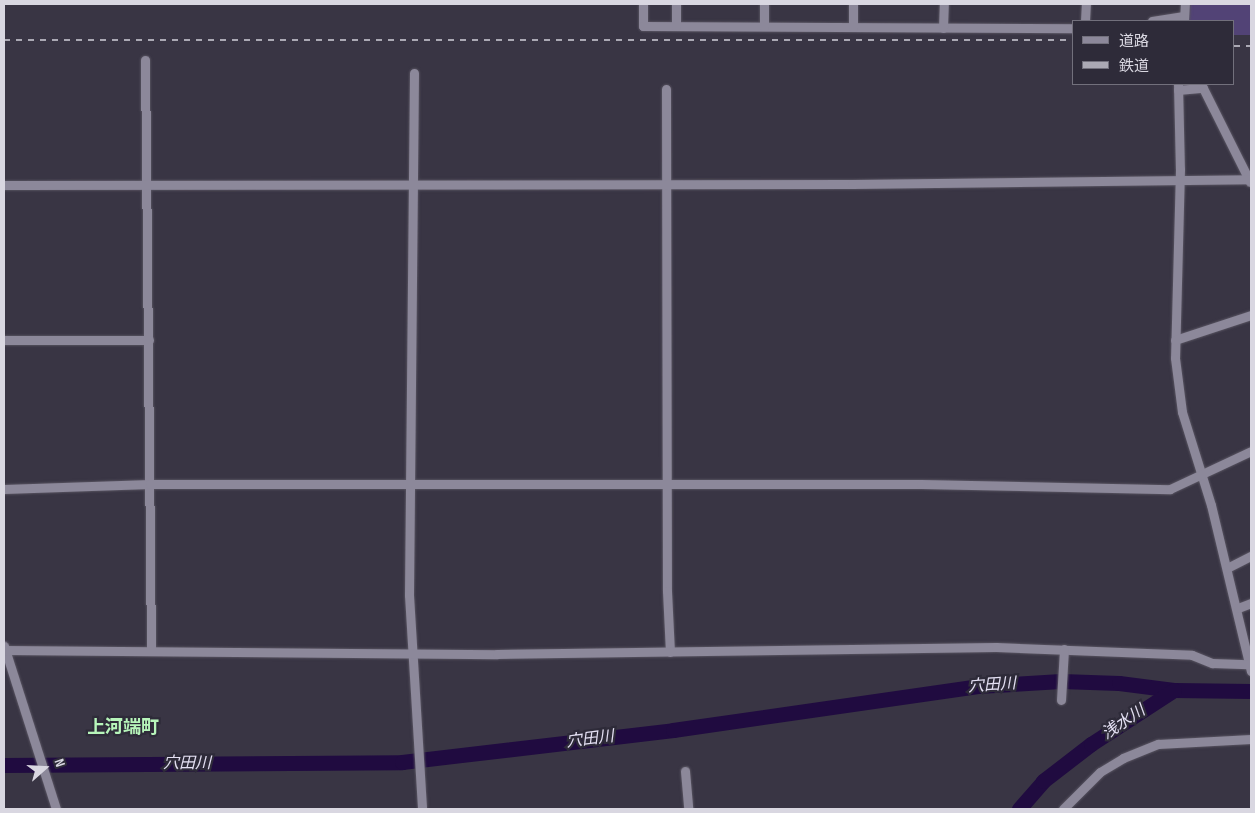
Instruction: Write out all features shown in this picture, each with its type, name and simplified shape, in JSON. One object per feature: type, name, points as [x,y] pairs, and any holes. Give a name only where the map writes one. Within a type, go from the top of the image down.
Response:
[{"type":"street","points":[[643,4],[642,26],[1072,28]]},
{"type":"street","points":[[676,4],[676,26]]},
{"type":"street","points":[[764,4],[764,26]]},
{"type":"street","points":[[853,4],[853,27]]},
{"type":"street","points":[[943,28],[944,4]]},
{"type":"street","points":[[1085,20],[1086,4]]},
{"type":"street","points":[[1168,20],[1184,19],[1185,4]]},
{"type":"street","points":[[145,60],[144,185],[149,340],[151,651]]},
{"type":"street","points":[[414,73],[410,485],[411,653],[418,728],[422,809]]},
{"type":"street","points":[[4,185],[667,184],[1178,180],[1251,180],[1203,88],[1178,87],[1178,180],[1175,340],[1182,412],[1238,608],[1249,667],[1212,663],[1192,655],[1064,650],[411,653],[4,649],[56,809]]},
{"type":"street","points":[[666,89],[667,486],[670,652]]},
{"type":"street","points":[[1175,340],[1251,315]]},
{"type":"street","points":[[4,340],[149,340]]},
{"type":"street","points":[[4,489],[150,484],[667,486],[921,484],[1170,489],[1200,473],[1251,451]]},
{"type":"street","points":[[1227,568],[1251,556]]},
{"type":"street","points":[[1238,608],[1251,603]]},
{"type":"street","points":[[1061,700],[1064,650]]},
{"type":"street","points":[[1064,809],[1100,772],[1123,758],[1158,744],[1251,739]]},
{"type":"street","points":[[685,771],[688,809]]},
{"type":"shaded area","points":[[1189,4],[1251,4],[1251,35],[1235,35],[1235,20],[1188,20]]},
{"type":"waterway","name":"穴田川","points":[[4,765],[402,762],[673,730],[978,686],[1061,681],[1119,683],[1174,690],[1251,691]]},
{"type":"waterway","name":"浅水川","points":[[1019,809],[1043,781],[1091,744],[1174,690]]},
{"type":"railway","points":[[4,40],[1072,40]]},
{"type":"railway","points":[[1235,46],[1251,46]]},
{"type":"district","name":"上河端町","points":[[123,728]]}]
